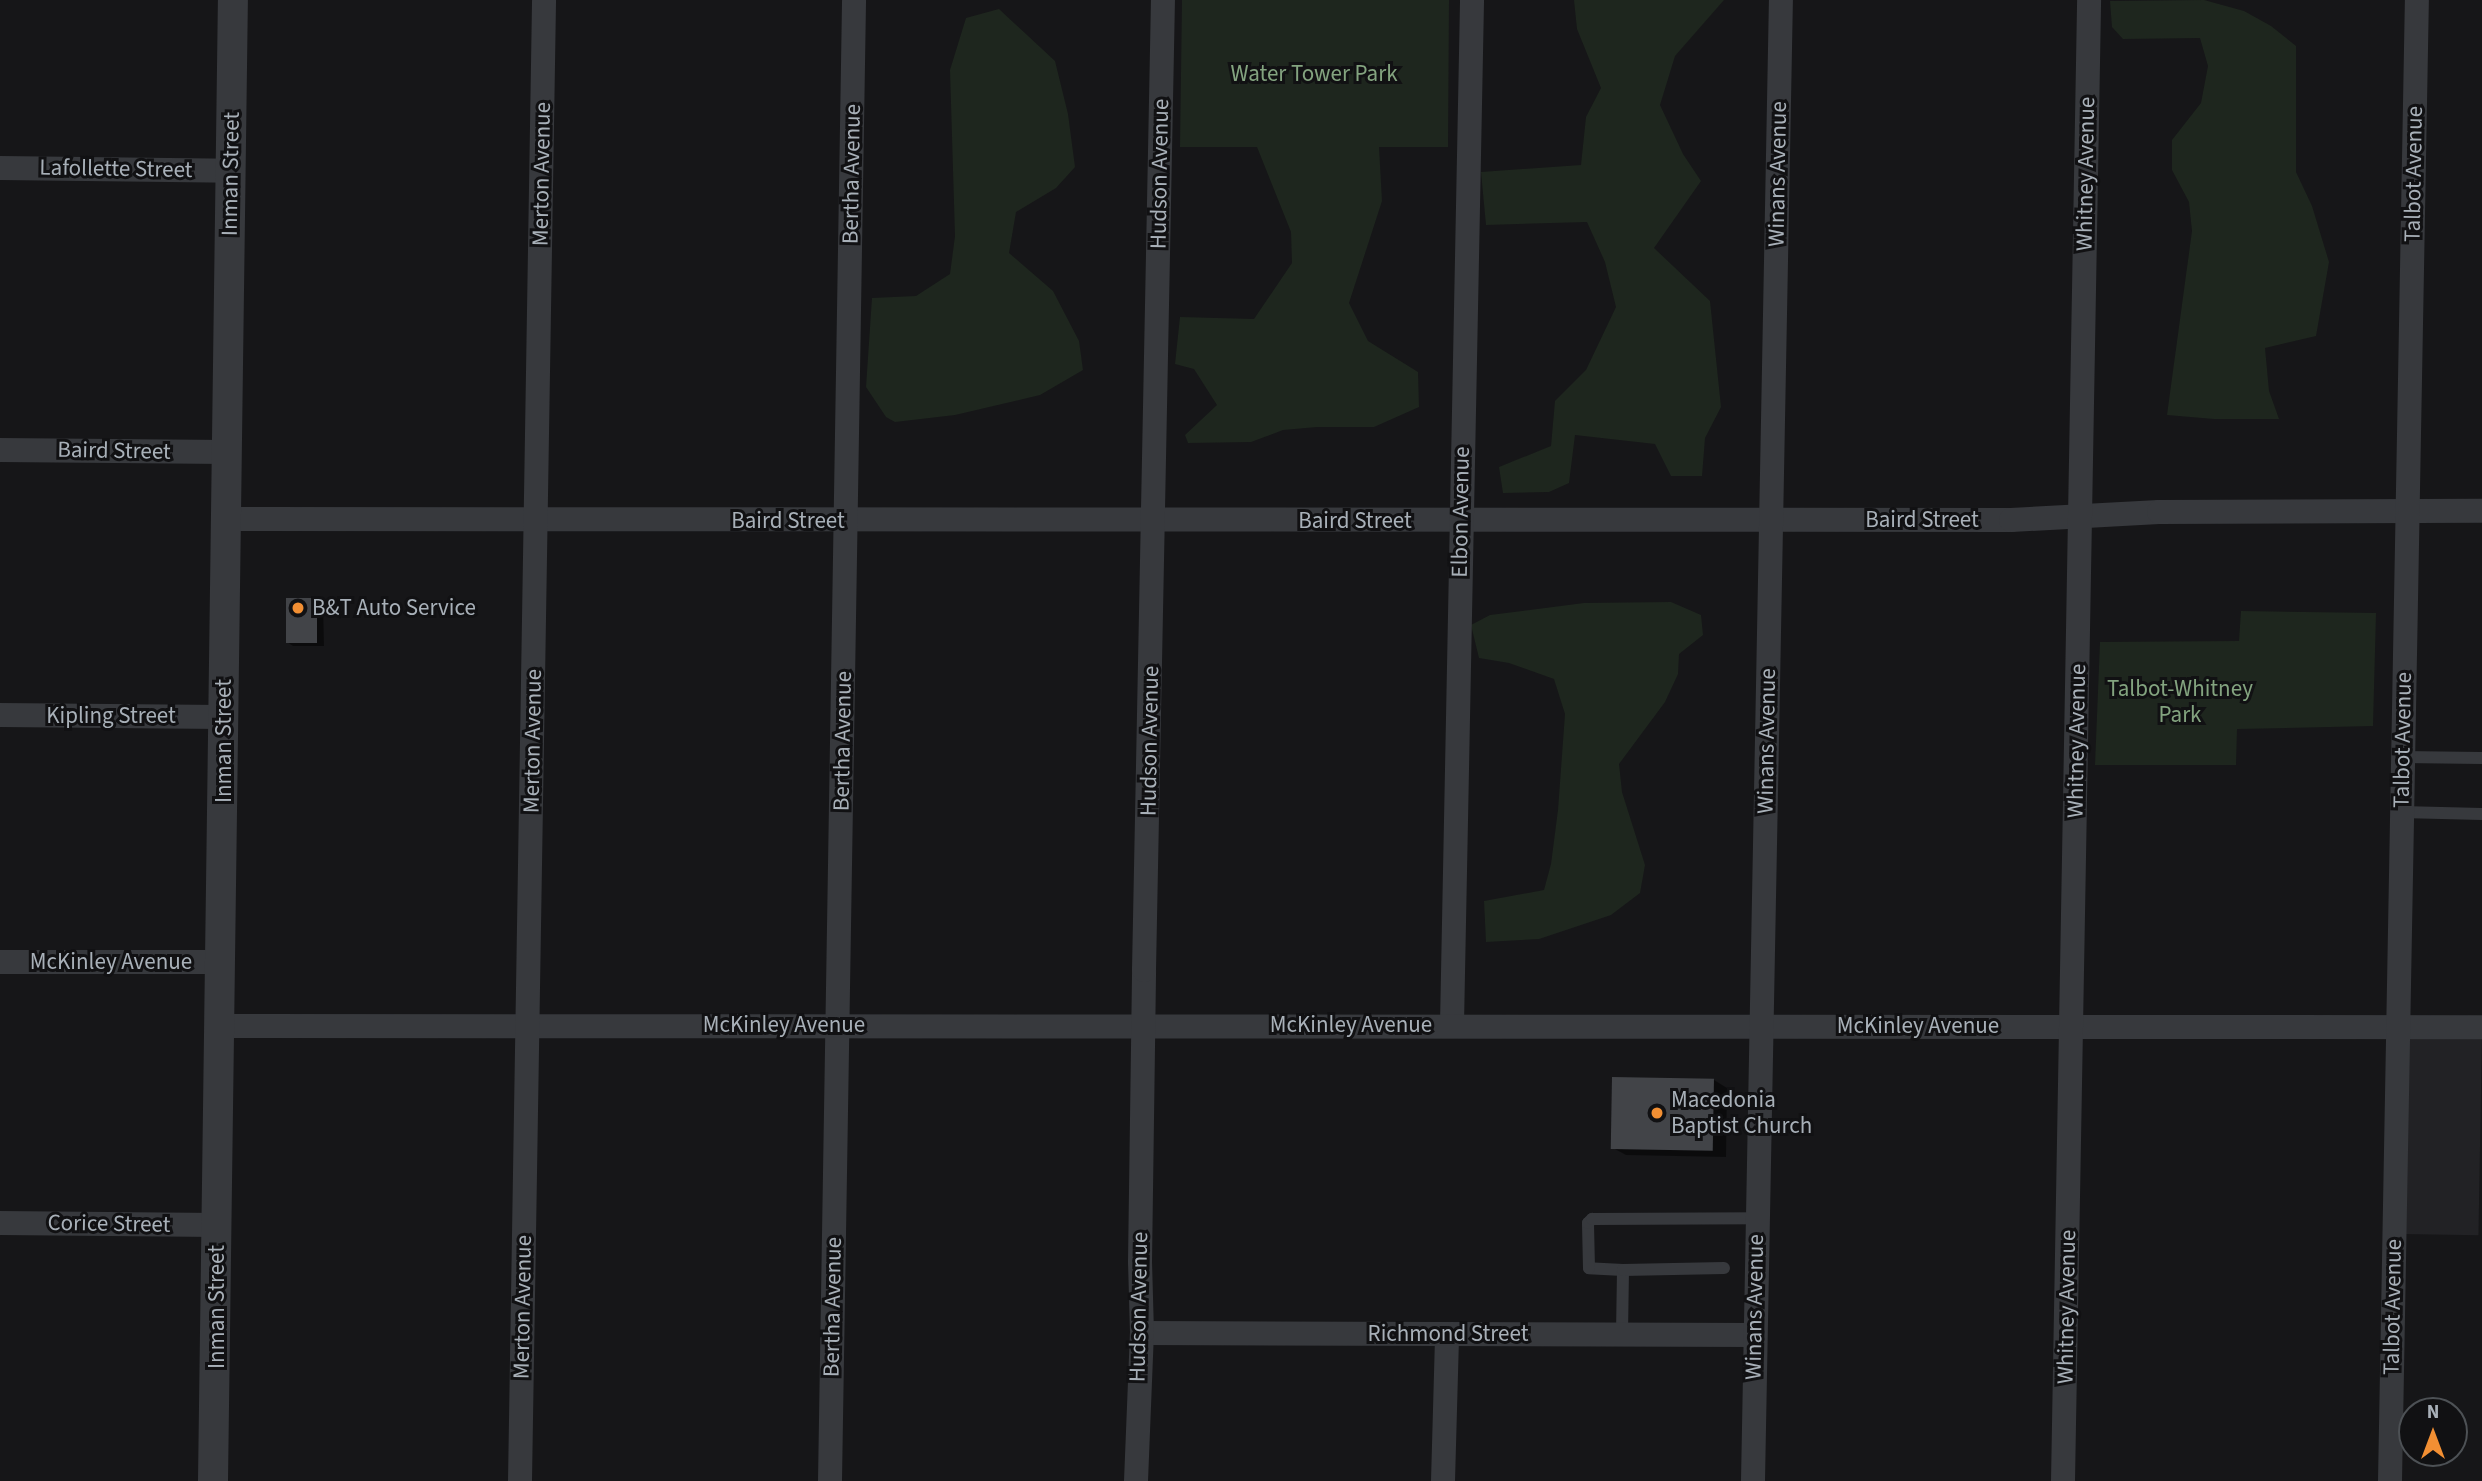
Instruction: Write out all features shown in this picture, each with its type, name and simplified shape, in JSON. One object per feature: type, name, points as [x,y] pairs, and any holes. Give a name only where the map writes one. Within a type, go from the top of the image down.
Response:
[{"type":"street","name":"Inman Street","points":[[213,1481],[233,0]]},
{"type":"street","name":"Merton Avenue","points":[[520,1481],[544,0]]},
{"type":"street","name":"Bertha Avenue","points":[[830,1481],[854,0]]},
{"type":"street","name":"Hudson Avenue","points":[[1136,1481],[1142,1333],[1140,1262],[1143,1025],[1163,0]]},
{"type":"street","name":"Elbon Avenue","points":[[1452,1025],[1472,0]]},
{"type":"street","name":"Winans Avenue","points":[[1752,1481],[1781,0]]},
{"type":"street","name":"Whitney Avenue","points":[[2063,1481],[2089,0]]},
{"type":"street","name":"Talbot Avenue","points":[[2390,1481],[2417,0]]},
{"type":"street","name":"Lafollette Street","points":[[0,168],[232,171]]},
{"type":"street","name":"Baird Street","points":[[0,450],[227,452]]},
{"type":"street","name":"Baird Street","points":[[227,519],[2011,520],[2159,512],[2482,512]]},
{"type":"street","name":"Kipling Street","points":[[0,715],[223,716]]},
{"type":"street","name":"McKinley Avenue","points":[[0,962],[221,962]]},
{"type":"street","name":"McKinley Avenue","points":[[221,1026],[2482,1027]]},
{"type":"street","name":"Corice Street","points":[[0,1223],[218,1225]]},
{"type":"street","name":"Richmond Street","points":[[1142,1333],[1754,1335]]},
{"type":"street","points":[[1443,1481],[1447,1334]]},
{"type":"lane","points":[[2402,757],[2482,758]]},
{"type":"lane","points":[[2401,812],[2482,814]]},
{"type":"lane","points":[[1724,1268],[1589,1268],[1588,1223],[1592,1219],[1757,1218]]},
{"type":"lane","points":[[1622,1334],[1623,1270]]},
{"type":"shaded area","points":[[2405,1031],[2482,1032],[2478,1235],[2401,1234]]},
{"type":"green space","name":"Water Tower Park","points":[[1182,0],[1449,0],[1448,147],[1379,147],[1382,201],[1349,303],[1368,341],[1418,372],[1419,407],[1374,427],[1317,427],[1283,430],[1251,442],[1188,443],[1185,435],[1217,405],[1194,369],[1175,364],[1180,317],[1254,319],[1292,263],[1291,232],[1257,147],[1180,147]]},
{"type":"green space","points":[[1574,0],[1724,0],[1675,56],[1660,105],[1683,154],[1701,181],[1654,248],[1710,301],[1721,407],[1705,438],[1702,476],[1671,476],[1655,444],[1575,435],[1569,483],[1549,492],[1503,493],[1499,467],[1551,446],[1555,401],[1586,370],[1616,307],[1605,262],[1587,222],[1486,225],[1481,172],[1581,165],[1586,117],[1601,88],[1577,29]]},
{"type":"green space","points":[[2204,0],[2244,11],[2271,26],[2296,46],[2296,172],[2312,206],[2329,262],[2316,336],[2265,348],[2269,391],[2279,419],[2214,419],[2167,415],[2192,231],[2189,202],[2172,170],[2172,140],[2201,103],[2208,66],[2200,38],[2123,39],[2112,27],[2110,1]]},
{"type":"green space","points":[[999,9],[1055,61],[1068,114],[1075,167],[1056,188],[1016,212],[1009,253],[1053,291],[1079,341],[1083,370],[1040,395],[955,415],[895,422],[886,417],[866,387],[872,298],[916,296],[950,274],[955,236],[950,70],[966,18]]},
{"type":"green space","points":[[1671,602],[1701,615],[1703,635],[1679,654],[1678,674],[1665,702],[1619,764],[1622,792],[1645,865],[1640,893],[1611,915],[1539,939],[1486,942],[1484,901],[1544,890],[1551,864],[1558,810],[1565,714],[1554,679],[1509,663],[1479,658],[1471,625],[1490,615],[1584,603]]},
{"type":"green space","name":"Talbot-Whitney Park","points":[[2241,611],[2376,613],[2373,726],[2237,729],[2236,765],[2095,765],[2100,642],[2239,641]]},
{"type":"building","points":[[286,598],[317,598],[317,643],[286,643]]},
{"type":"building","points":[[1612,1077],[1714,1079],[1713,1151],[1611,1149]]},
{"type":"place","name":"B&T Auto Service","points":[[298,608]]},
{"type":"place","name":"Macedonia Baptist Church","points":[[1657,1113]]}]
